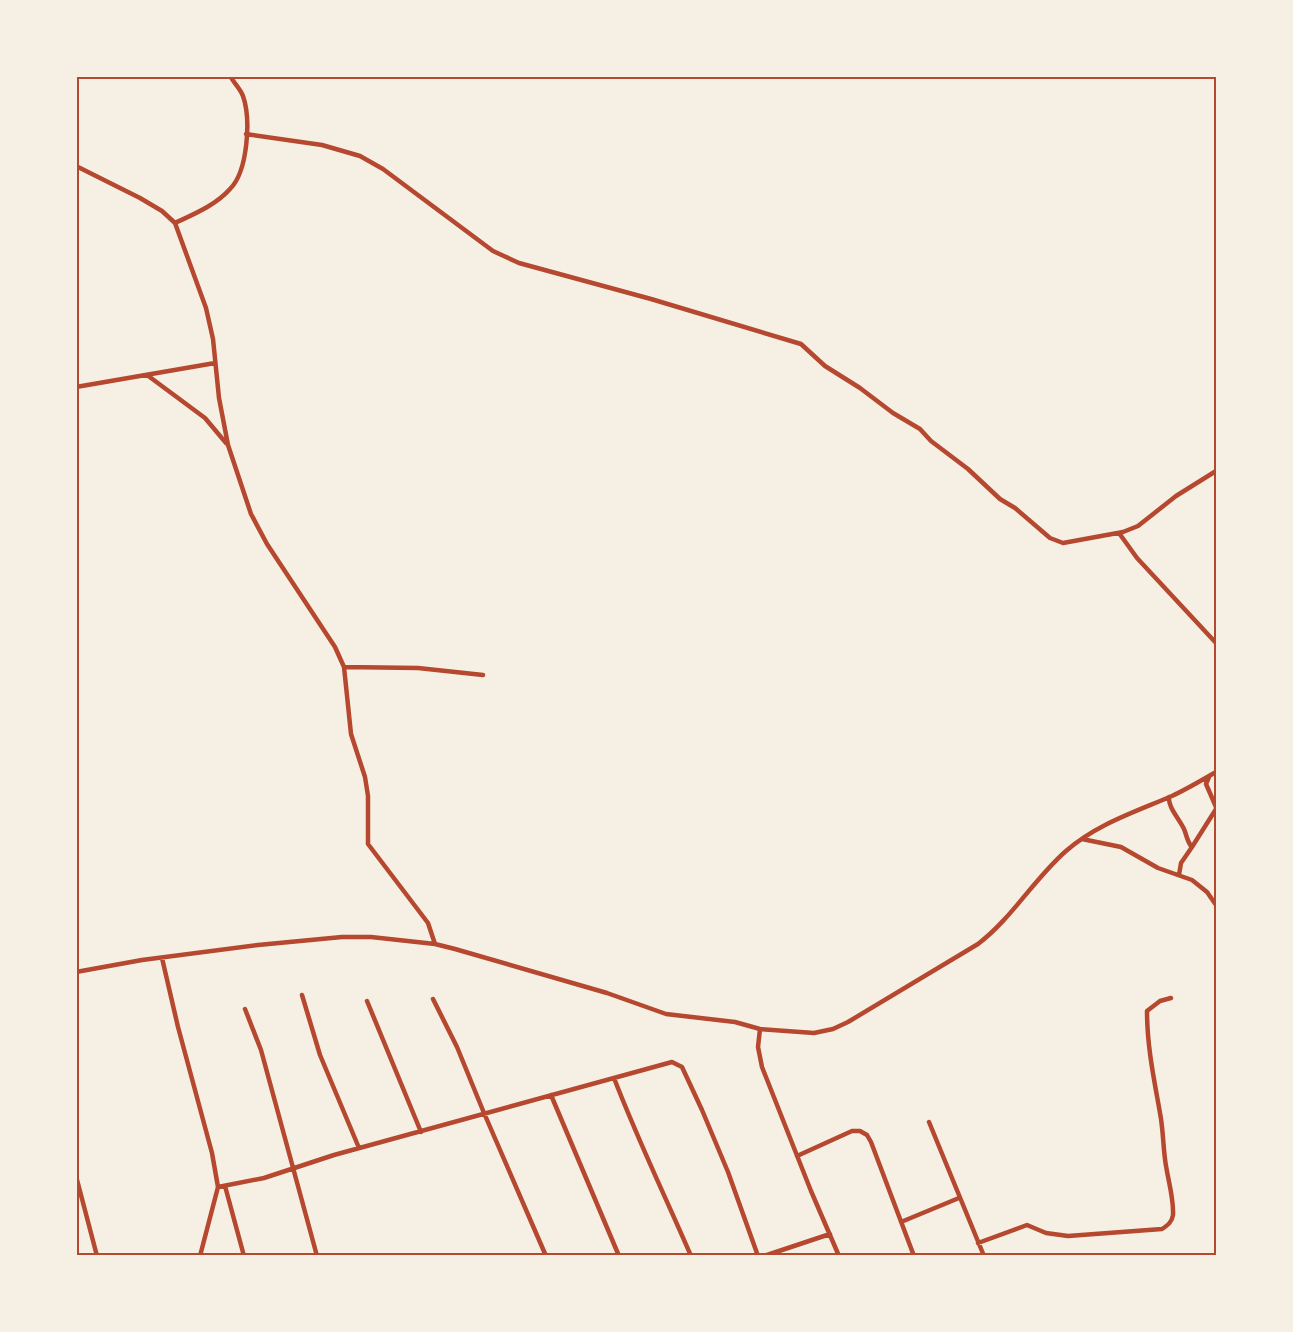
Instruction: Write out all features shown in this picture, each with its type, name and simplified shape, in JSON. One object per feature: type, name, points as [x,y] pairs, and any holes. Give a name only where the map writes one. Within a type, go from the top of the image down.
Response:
[{"type":"street","points":[[175,223],[202,209],[231,189],[243,169],[246,134],[244,99],[230,76]]},
{"type":"street","points":[[246,134],[322,145],[360,156],[383,169],[493,251],[519,263],[651,299],[801,344],[825,366],[920,429],[1000,499],[1015,508],[1050,538],[1063,543],[1075,543],[1119,533],[1138,526],[1176,496],[1216,471]]},
{"type":"street","points":[[76,166],[140,198],[175,223],[206,308],[219,398],[228,444],[237,474],[258,528],[335,647],[344,667],[351,734],[368,796],[368,844],[428,923],[435,944]]},
{"type":"street","points":[[76,387],[215,363]]},
{"type":"street","points":[[147,375],[205,418],[228,444]]},
{"type":"street","points":[[1119,533],[1137,558],[1216,643]]},
{"type":"street","points":[[344,667],[418,668],[483,675]]},
{"type":"street","points":[[76,972],[258,945],[371,937],[435,944],[607,993],[658,1013],[735,1022],[760,1029],[814,1033],[833,1029],[848,1022],[987,937],[1060,856],[1108,822],[1169,797],[1216,772]]},
{"type":"street","points":[[1179,875],[1181,863],[1216,808],[1206,784],[1209,776]]},
{"type":"street","points":[[1169,797],[1168,804],[1181,823],[1188,843],[1192,847]]},
{"type":"street","points":[[1082,839],[1121,847],[1158,868],[1192,880],[1201,886],[1216,905]]},
{"type":"street","points":[[162,958],[212,1153],[218,1187],[200,1256]]},
{"type":"street","points":[[302,995],[320,1055],[359,1148]]},
{"type":"street","points":[[978,1243],[1023,1225],[1046,1233],[1078,1236],[1162,1229],[1170,1223],[1173,1214],[1172,1204],[1161,1114],[1149,1058],[1147,1011],[1160,1001],[1171,998]]},
{"type":"street","points":[[433,999],[457,1047],[546,1256]]},
{"type":"street","points":[[367,1001],[421,1132]]},
{"type":"street","points":[[245,1008],[261,1050],[317,1256]]},
{"type":"street","points":[[760,1029],[758,1047],[762,1067],[839,1256]]},
{"type":"street","points":[[218,1187],[293,1169],[359,1148],[667,1062],[677,1063],[682,1067],[729,1172],[758,1256]]},
{"type":"street","points":[[614,1078],[691,1256]]},
{"type":"street","points":[[551,1095],[619,1256]]},
{"type":"street","points":[[929,1122],[984,1256]]},
{"type":"street","points":[[797,1156],[852,1131],[860,1131],[867,1135],[914,1256]]},
{"type":"street","points":[[76,1176],[98,1256]]},
{"type":"street","points":[[225,1186],[244,1256]]},
{"type":"street","points":[[901,1222],[959,1198]]},
{"type":"street","points":[[765,1255],[830,1234]]}]
